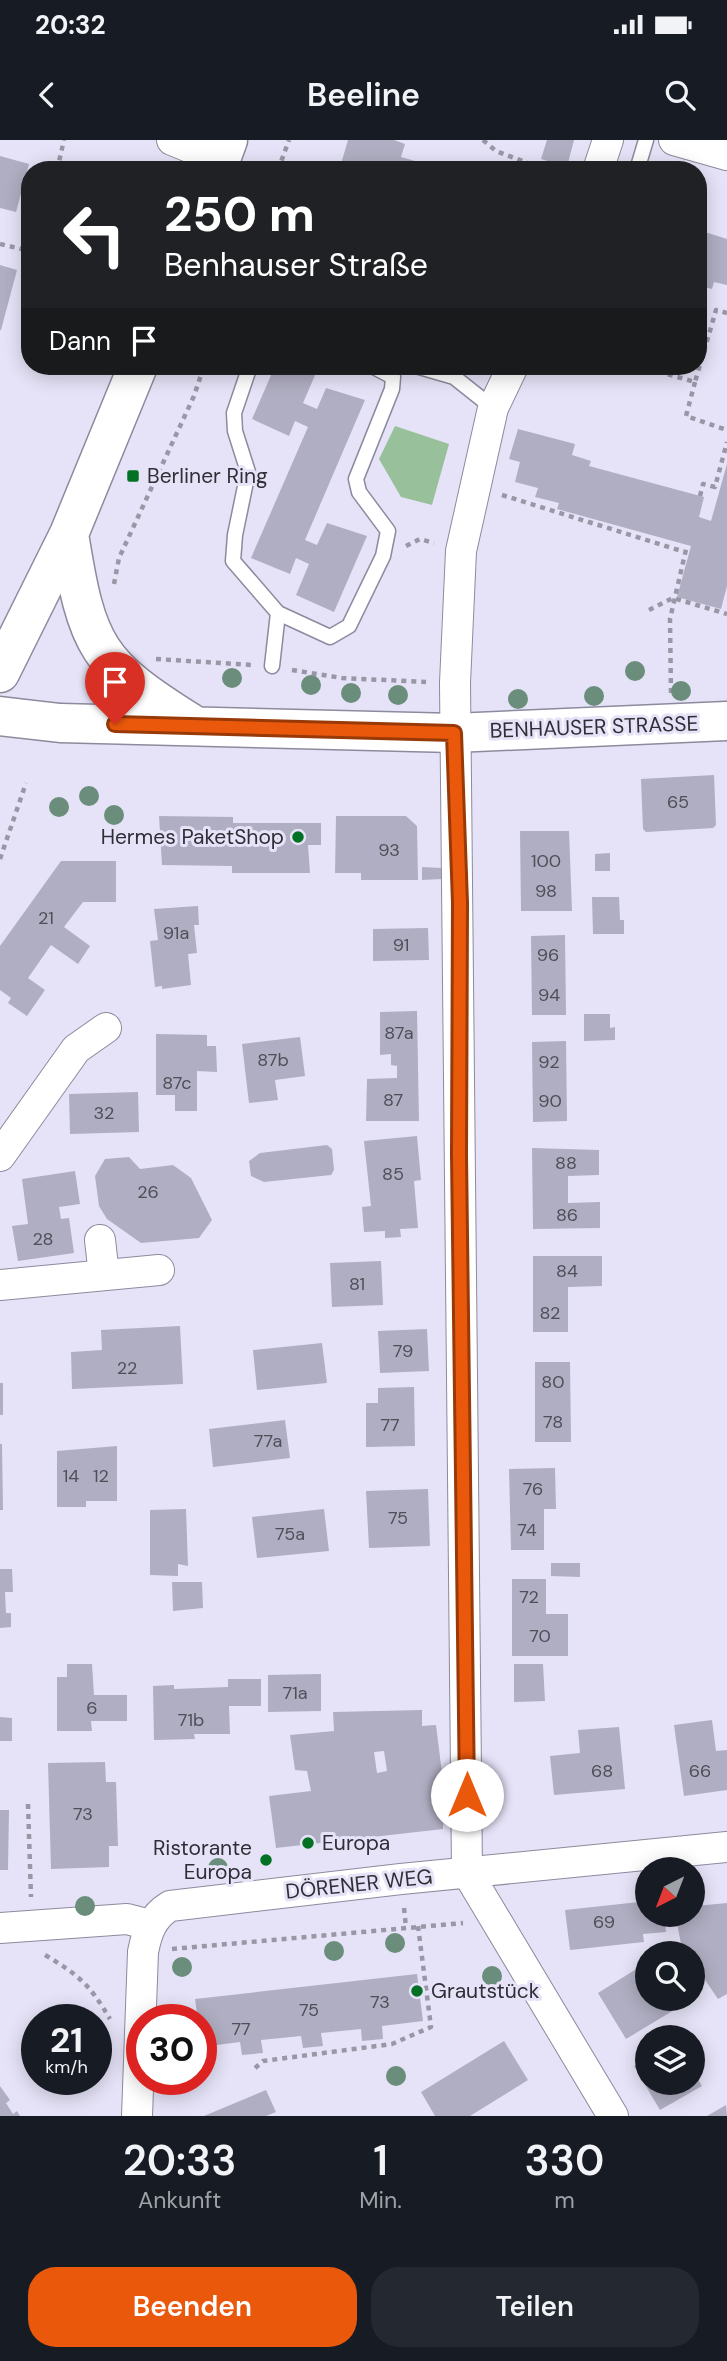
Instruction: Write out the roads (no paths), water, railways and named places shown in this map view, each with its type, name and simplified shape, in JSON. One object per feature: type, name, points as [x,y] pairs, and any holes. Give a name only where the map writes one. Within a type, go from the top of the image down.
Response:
[{"type":"main road","points":[[0,673],[69,534],[134,375]]},
{"type":"main road","points":[[69,534],[82,605],[92,636],[103,655],[130,682],[195,726]]},
{"type":"main road","name":"BENHAUSER STRASSE","points":[[0,716],[60,723],[454,733],[727,721]]},
{"type":"street","points":[[172,140],[222,157]]},
{"type":"street","points":[[601,161],[608,140]]},
{"type":"street","points":[[674,140],[727,155]]},
{"type":"street","points":[[508,375],[492,408],[461,551],[454,733],[460,903],[459,1141],[467,1872],[613,2116]]},
{"type":"street","points":[[0,1156],[76,1049],[106,1028]]},
{"type":"street","points":[[100,1240],[104,1275]]},
{"type":"street","points":[[0,1284],[159,1270]]},
{"type":"street","name":"DÖRENER WEG","points":[[147,1939],[158,1914],[170,1906],[467,1872],[727,1847]]},
{"type":"street","points":[[16,1927],[127,1919],[147,1939],[138,2039],[137,2116]]},
{"type":"lane","points":[[640,161],[646,140]]},
{"type":"lane","points":[[247,375],[234,413],[235,431],[248,472],[235,535],[233,561],[278,613],[330,637],[349,625],[383,556],[388,530],[359,492],[356,479],[392,389],[393,377],[390,375]]},
{"type":"lane","points":[[447,375],[454,377],[492,408]]},
{"type":"lane","points":[[272,666],[278,613]]},
{"type":"place","name":"Berliner Ring","points":[[133,476]]},
{"type":"place","name":"Hermes PaketShop","points":[[298,837]]},
{"type":"place","name":"Europa","points":[[308,1843]]},
{"type":"place","name":"Ristorante Europa","points":[[266,1860]]},
{"type":"place","name":"Grautstück","points":[[417,1991]]}]
